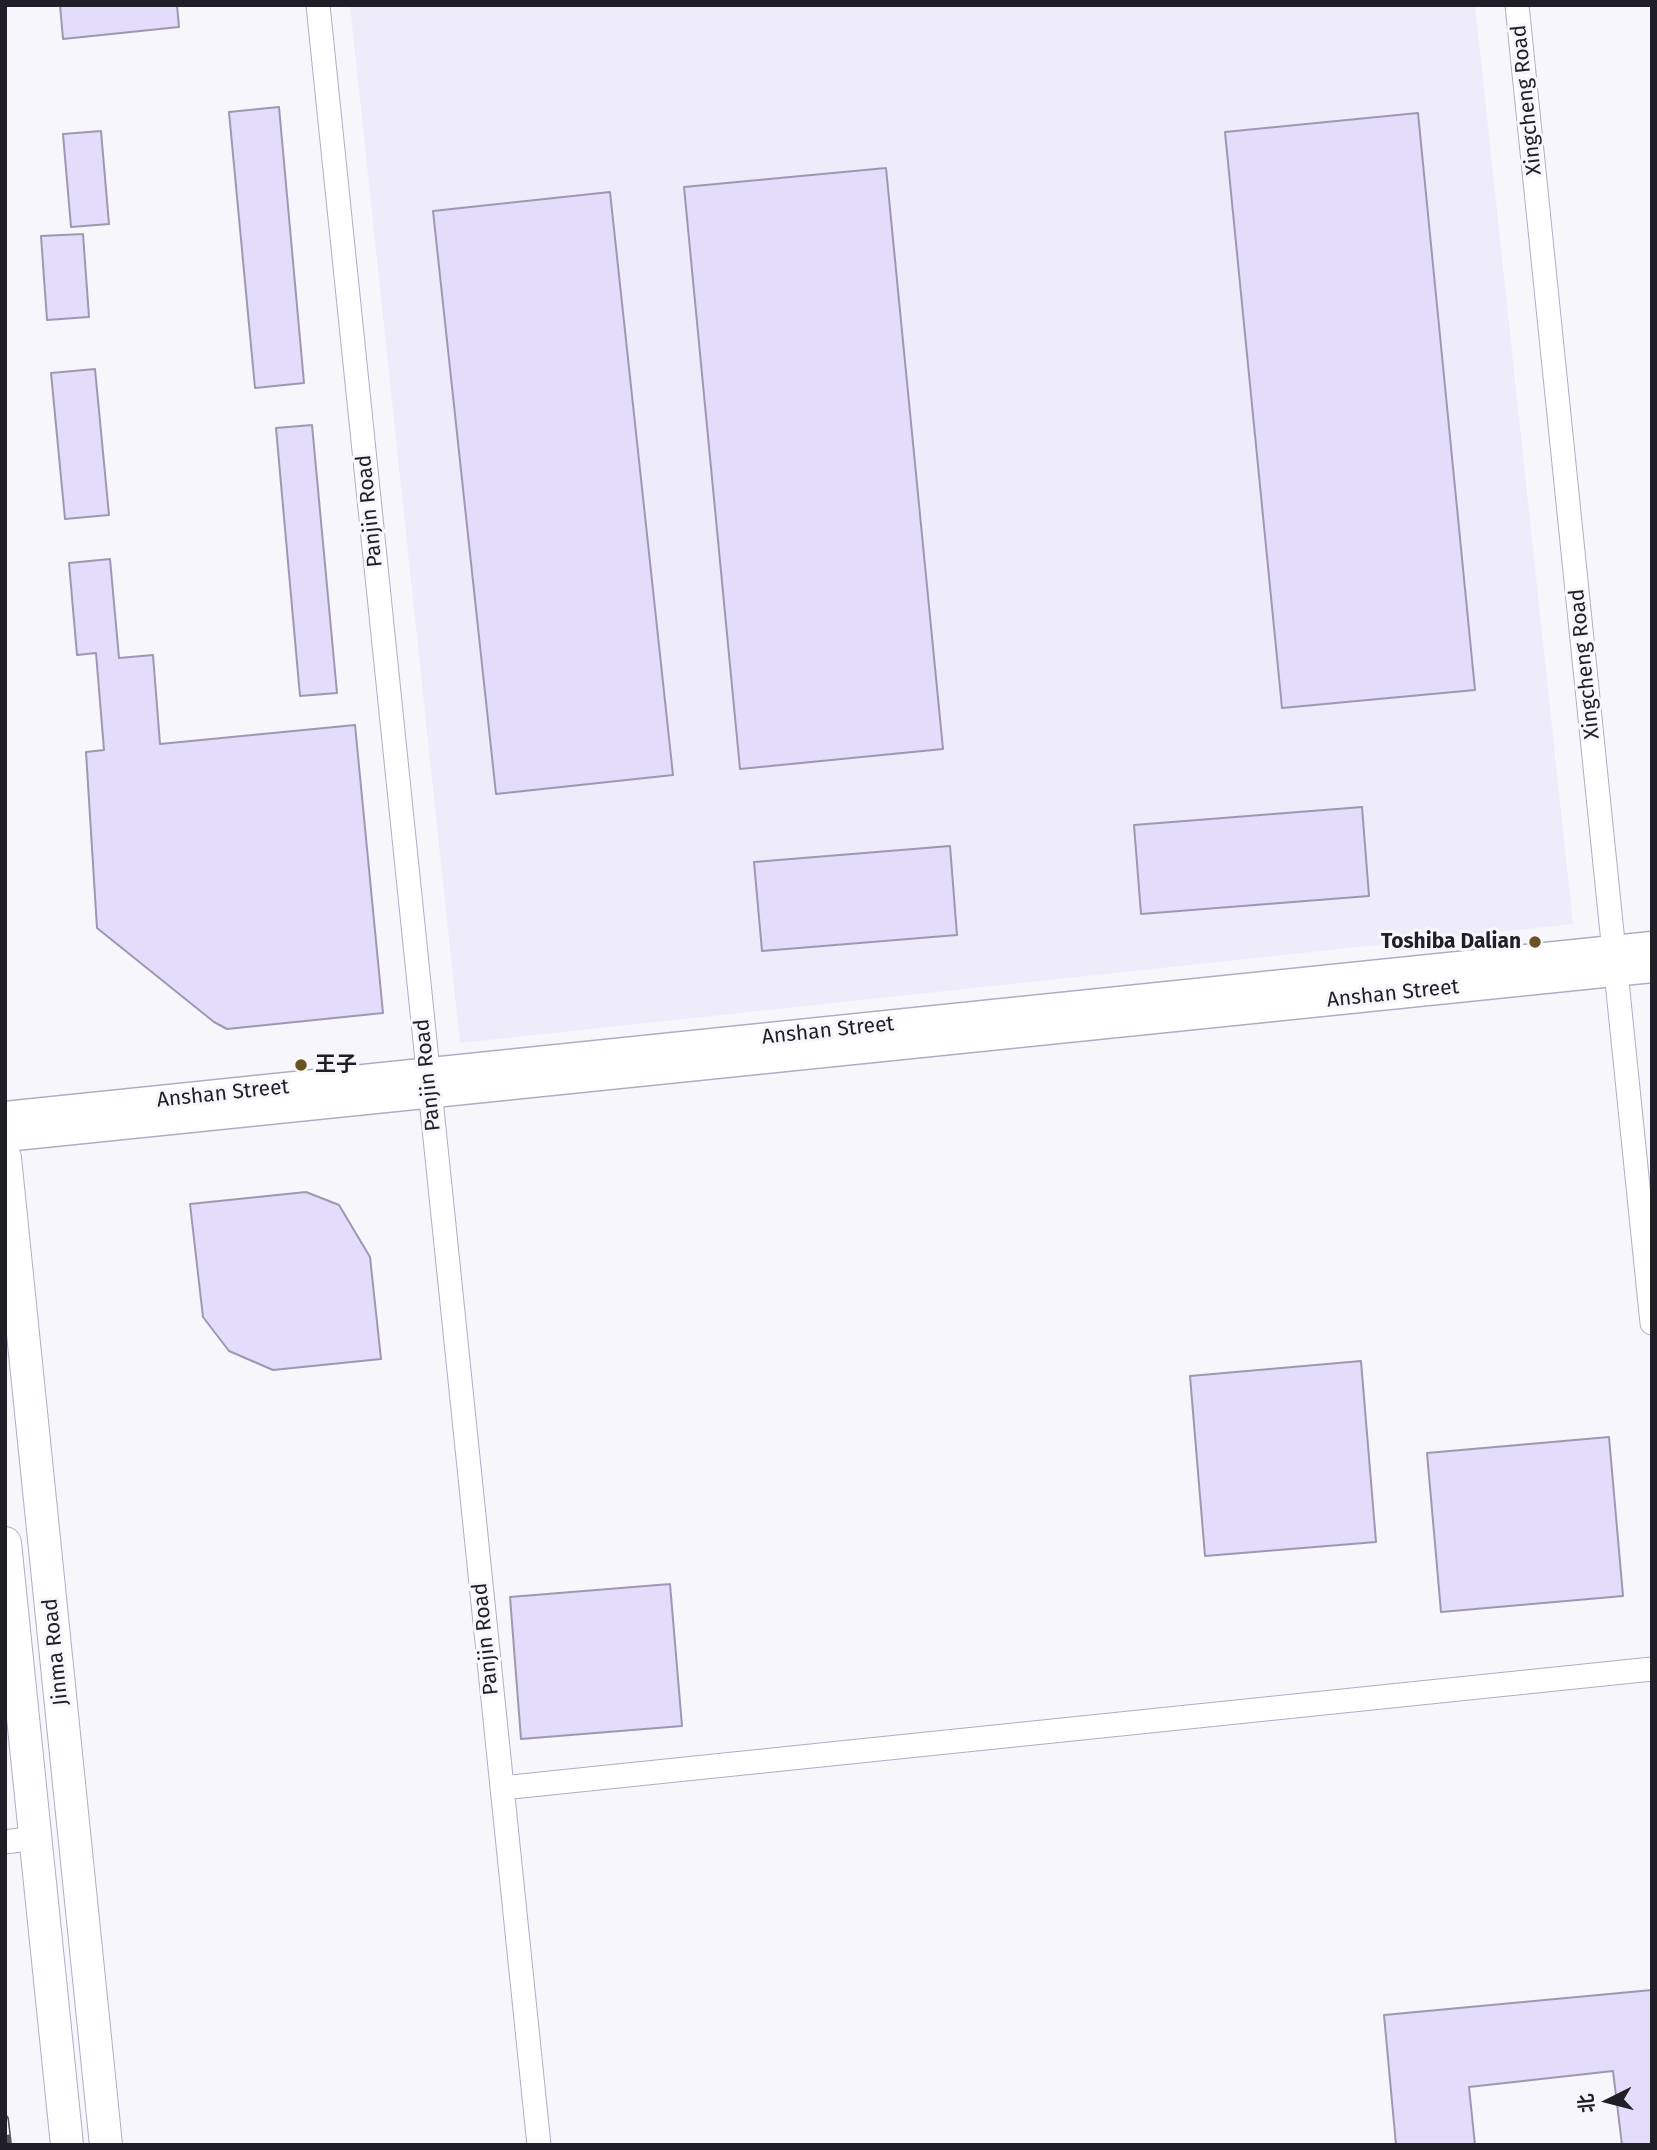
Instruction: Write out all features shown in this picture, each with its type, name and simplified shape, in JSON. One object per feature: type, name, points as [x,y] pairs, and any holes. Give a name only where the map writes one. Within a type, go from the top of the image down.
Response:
[{"type":"main road","name":"Jinma Road","points":[[5,1158],[106,2145]]},
{"type":"main road","name":"Jinma Road","points":[[5,1543],[20,1840],[67,2145]]},
{"type":"street","name":"Panjin Road","points":[[318,5],[539,2145]]},
{"type":"street","name":"Xingcheng Road","points":[[1517,5],[1652,1322]]},
{"type":"street","name":"Anshan Street","points":[[5,1137],[429,1083],[1615,961],[1652,946]]},
{"type":"street","name":"Anshan Street","points":[[1615,961],[1652,968]]},
{"type":"street","name":"Anshan Street","points":[[5,1116],[429,1083]]},
{"type":"street","points":[[502,1788],[1652,1669]]},
{"type":"shaded area","name":"Toshiba Dalian","points":[[350,5],[1475,5],[1573,924],[460,1043]]},
{"type":"building","points":[[60,5],[177,5],[179,27],[63,39]]},
{"type":"building","points":[[279,107],[304,383],[255,388],[229,112]]},
{"type":"building","points":[[1418,113],[1475,690],[1282,708],[1225,132]]},
{"type":"building","points":[[101,131],[109,224],[71,227],[63,134]]},
{"type":"building","points":[[886,168],[943,749],[740,769],[684,187]]},
{"type":"building","points":[[610,192],[673,775],[496,794],[433,211]]},
{"type":"building","points":[[83,234],[89,317],[47,320],[41,236]]},
{"type":"building","points":[[95,369],[109,515],[65,519],[51,373]]},
{"type":"building","points":[[312,425],[337,693],[300,696],[276,428]]},
{"type":"building","points":[[110,559],[119,658],[153,655],[160,744],[355,725],[383,1013],[227,1029],[214,1022],[97,928],[86,752],[104,750],[96,653],[77,655],[69,563]]},
{"type":"building","points":[[1362,807],[1369,896],[1141,914],[1134,825]]},
{"type":"building","points":[[950,846],[957,935],[762,951],[754,862]]},
{"type":"building","points":[[306,1192],[339,1205],[370,1257],[381,1359],[273,1370],[229,1351],[203,1317],[190,1204]]},
{"type":"building","points":[[1361,1361],[1376,1542],[1205,1556],[1190,1376]]},
{"type":"building","points":[[1609,1437],[1623,1596],[1441,1612],[1427,1453]]},
{"type":"building","points":[[670,1584],[682,1726],[521,1739],[510,1597]]},
{"type":"building","points":[[1652,1990],[1652,2145],[1622,2145],[1613,2071],[1469,2087],[1475,2145],[1396,2145],[1384,2015]]},
{"type":"railway","points":[[5,2119],[8,2145]]},
{"type":"place","name":"Toshiba Dalian","points":[[1535,942]]},
{"type":"place","name":"王子","points":[[301,1065]]}]
